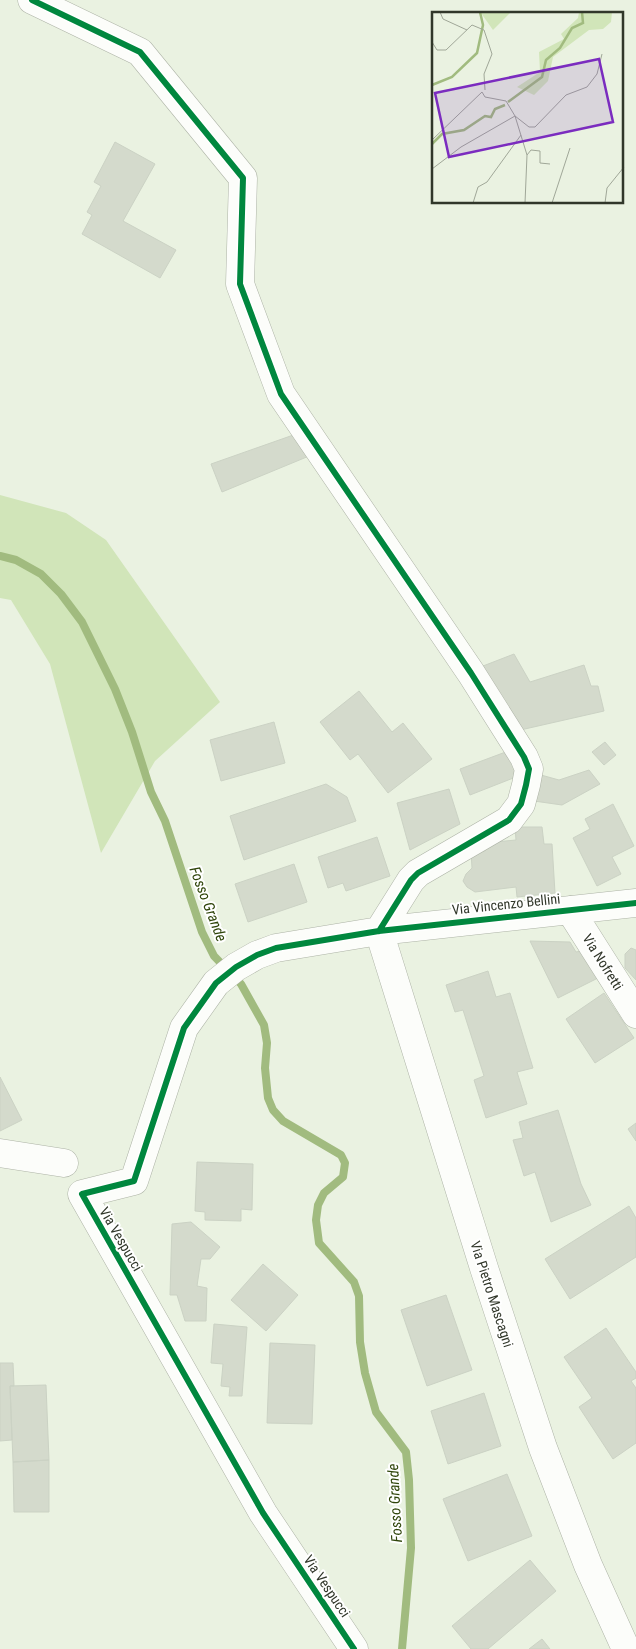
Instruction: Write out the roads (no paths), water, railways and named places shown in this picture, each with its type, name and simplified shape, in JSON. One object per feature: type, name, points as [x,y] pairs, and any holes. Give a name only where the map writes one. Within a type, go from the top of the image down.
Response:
[{"type":"street","points":[[32,0],[140,52],[244,178],[240,284],[281,394],[471,673],[524,757],[529,769],[521,804],[509,820],[418,873],[411,880],[379,931]]},
{"type":"street","name":"Via Vincenzo Bellini","points":[[379,931],[636,903]]},
{"type":"street","name":"Via Nofretti","points":[[570,910],[636,1014]]},
{"type":"street","name":"Via Vespucci","points":[[354,1649],[263,1513],[82,1194],[134,1181],[184,1028],[216,983],[236,966],[256,955],[276,948],[379,931]]},
{"type":"street","name":"Via Pietro Mascagni","points":[[379,931],[484,1268],[543,1448],[588,1565],[626,1649]]},
{"type":"street","points":[[0,1153],[64,1163]]},
{"type":"waterway","name":"Fosso Grande","points":[[0,556],[16,560],[41,574],[61,594],[82,622],[115,689],[132,732],[151,792],[165,821],[202,932],[214,956],[241,984],[264,1025],[267,1043],[265,1068],[268,1098],[273,1110],[283,1121],[341,1155],[345,1163],[343,1177],[324,1193],[318,1205],[316,1220],[319,1243],[354,1282],[359,1296],[360,1342],[365,1373],[376,1412],[406,1452],[409,1480],[411,1548],[402,1649]]}]
